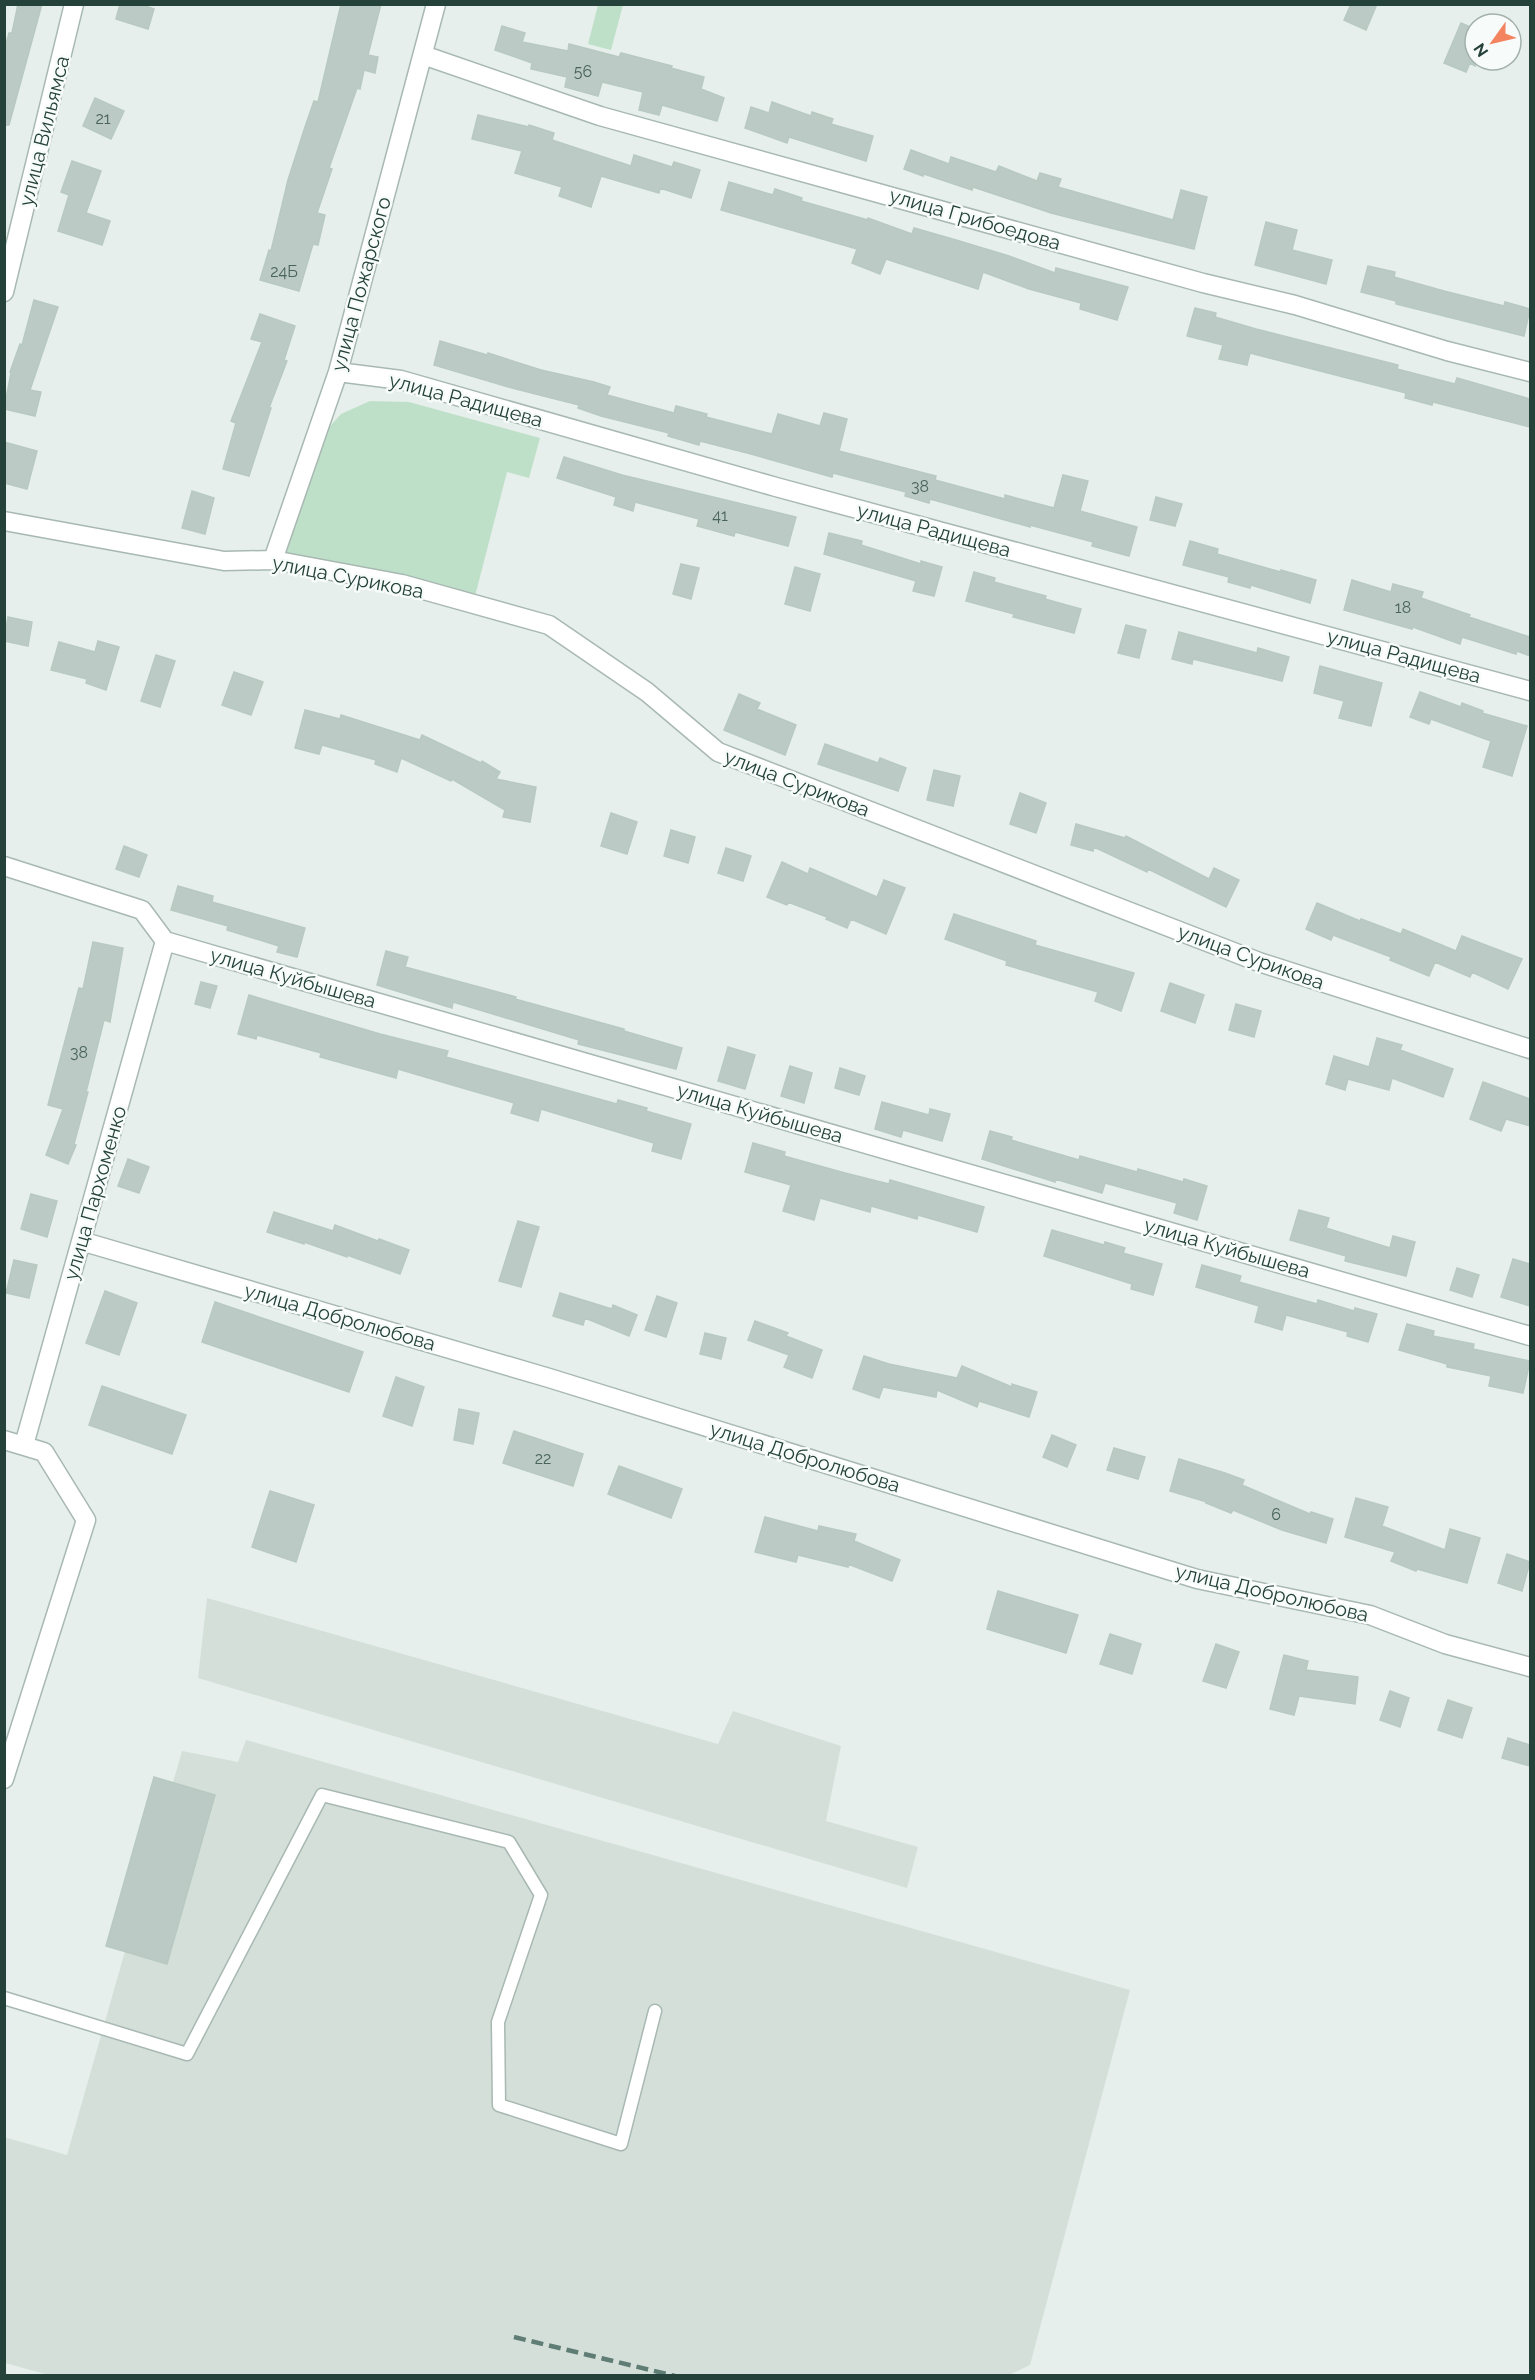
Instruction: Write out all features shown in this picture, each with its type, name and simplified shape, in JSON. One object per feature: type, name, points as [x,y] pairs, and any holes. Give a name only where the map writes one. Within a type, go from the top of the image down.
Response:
[{"type":"street","name":"улица Вильямса","points":[[4,292],[74,4]]},
{"type":"street","name":"улица Пожарского","points":[[273,560],[338,372],[436,4]]},
{"type":"street","name":"улица Грибоедова","points":[[423,55],[600,116],[1203,283],[1295,305],[1447,351],[1530,372]]},
{"type":"street","name":"улица Радищева","points":[[338,372],[401,380],[776,488],[1530,691]]},
{"type":"street","name":"улица Сурикова","points":[[4,521],[224,561],[273,560],[402,584],[549,625],[646,692],[718,752],[1258,962],[1530,1049]]},
{"type":"street","points":[[4,866],[142,910],[165,941]]},
{"type":"street","name":"улица Пархоменко","points":[[24,1445],[165,941]]},
{"type":"street","name":"улица Куйбышева","points":[[165,941],[1530,1336]]},
{"type":"street","name":"улица Добролюбова","points":[[81,1241],[549,1377],[1197,1579],[1370,1615],[1445,1644],[1530,1667]]},
{"type":"street","points":[[4,1440],[44,1452],[86,1520],[6,1771]]},
{"type":"lane","points":[[4,1998],[187,2054],[322,1796],[509,1842],[541,1895],[498,2022],[499,2105],[621,2144],[655,2011]]},
{"type":"shaded area","points":[[207,1598],[718,1744],[733,1711],[841,1746],[826,1821],[918,1847],[907,1888],[198,1678]]},
{"type":"shaded area","points":[[246,1740],[1130,1990],[1030,2365],[1009,2375],[49,2375],[5,2363],[4,2137],[67,2155],[182,1751],[238,1762]]},
{"type":"green space","points":[[598,5],[623,5],[611,50],[588,44]]},
{"type":"green space","points":[[370,401],[409,402],[540,438],[529,478],[507,472],[474,600],[277,557],[323,434],[341,414]]},
{"type":"building","points":[[18,4],[42,4],[9,125],[4,125],[4,51],[9,33],[12,33]]},
{"type":"building","points":[[120,4],[140,4],[154,9],[148,29],[116,19]]},
{"type":"building","points":[[341,4],[381,4],[368,55],[378,57],[375,73],[364,70],[360,89],[357,88],[329,168],[332,169],[317,213],[325,215],[318,245],[313,244],[299,291],[260,280],[269,250],[271,251],[288,180],[305,127],[314,101],[318,102]]},
{"type":"building","points":[[1351,4],[1377,4],[1366,30],[1344,20]]},
{"type":"building","points":[[1461,23],[1463,24],[1463,71],[1444,63]]},
{"type":"building","points":[[502,26],[525,33],[522,42],[568,51],[569,44],[619,57],[621,53],[704,77],[701,89],[724,98],[717,121],[662,105],[659,115],[639,110],[643,92],[602,82],[598,96],[565,87],[567,77],[531,69],[532,63],[495,50]]},
{"type":"building","points":[[95,98],[124,111],[111,139],[83,126]]},
{"type":"building","points":[[772,102],[811,116],[812,112],[833,119],[831,124],[873,136],[866,161],[789,137],[787,143],[745,128],[751,107],[769,113]]},
{"type":"building","points":[[478,115],[529,127],[529,125],[554,133],[552,140],[631,166],[634,155],[672,167],[674,162],[700,170],[691,198],[660,188],[659,193],[601,176],[591,207],[559,196],[562,187],[515,173],[522,151],[472,139]]},
{"type":"building","points":[[911,150],[949,164],[951,157],[996,172],[999,166],[1037,181],[1040,173],[1061,179],[1058,187],[1173,220],[1181,190],[1207,197],[1194,249],[1051,213],[973,187],[972,190],[924,174],[923,176],[904,169]]},
{"type":"building","points":[[72,161],[101,171],[86,213],[110,221],[102,245],[58,231],[69,195],[61,192]]},
{"type":"building","points":[[729,182],[773,195],[775,189],[802,198],[801,201],[868,220],[868,218],[912,234],[914,228],[1009,256],[1055,273],[1056,268],[1128,287],[1117,320],[1080,309],[1081,303],[1029,289],[983,272],[978,289],[886,259],[880,274],[852,263],[857,249],[721,210]]},
{"type":"building","points":[[1266,222],[1297,230],[1292,250],[1332,260],[1326,284],[1255,265]]},
{"type":"building","points":[[1368,266],[1395,272],[1394,277],[1444,291],[1504,306],[1505,302],[1530,309],[1524,336],[1396,304],[1396,301],[1361,292]]},
{"type":"building","points":[[34,300],[58,307],[30,390],[41,392],[35,416],[4,409],[10,372],[20,344],[22,345]]},
{"type":"building","points":[[1195,308],[1216,313],[1215,317],[1256,329],[1398,365],[1397,369],[1455,384],[1457,378],[1530,399],[1530,427],[1433,402],[1432,405],[1405,398],[1406,393],[1250,353],[1247,365],[1219,359],[1223,345],[1187,336]]},
{"type":"building","points":[[260,314],[295,326],[284,360],[287,361],[269,408],[271,408],[249,476],[223,469],[236,423],[231,421],[262,342],[251,339]]},
{"type":"building","points":[[440,341],[610,387],[607,395],[674,413],[676,406],[707,414],[706,417],[772,434],[778,414],[820,426],[824,413],[847,419],[839,451],[936,476],[935,480],[1005,499],[1005,495],[1054,508],[1063,475],[1088,481],[1080,511],[1137,527],[1129,556],[1092,546],[1093,542],[930,499],[929,503],[905,496],[906,492],[833,473],[832,477],[700,441],[699,445],[668,436],[669,433],[601,416],[578,408],[579,405],[434,365]]},
{"type":"building","points":[[4,442],[37,451],[27,489],[4,483]]},
{"type":"building","points":[[564,457],[622,475],[796,517],[788,546],[735,532],[734,536],[697,526],[699,519],[635,502],[633,511],[614,505],[616,497],[557,478]]},
{"type":"building","points":[[192,491],[214,498],[205,534],[182,528]]},
{"type":"building","points":[[1156,497],[1182,504],[1175,526],[1150,520]]},
{"type":"building","points":[[829,533],[862,541],[861,545],[921,564],[921,561],[942,567],[934,596],[913,591],[916,581],[824,554]]},
{"type":"building","points":[[1190,541],[1218,549],[1217,554],[1316,580],[1310,603],[1251,585],[1250,588],[1228,582],[1229,577],[1183,565]]},
{"type":"building","points":[[681,564],[699,568],[691,599],[673,594]]},
{"type":"building","points":[[795,567],[820,574],[810,611],[785,604]]},
{"type":"building","points":[[974,572],[995,578],[994,582],[1046,596],[1045,599],[1081,609],[1074,633],[1013,617],[1014,614],[966,601]]},
{"type":"building","points":[[1352,580],[1391,592],[1393,584],[1423,592],[1421,598],[1530,637],[1530,656],[1517,651],[1516,654],[1462,637],[1460,644],[1413,627],[1412,629],[1344,610]]},
{"type":"building","points":[[8,617],[32,622],[28,646],[4,641]]},
{"type":"building","points":[[1126,625],[1146,630],[1139,658],[1118,653]]},
{"type":"building","points":[[1179,632],[1257,653],[1258,648],[1289,657],[1282,681],[1193,659],[1192,664],[1172,659]]},
{"type":"building","points":[[98,641],[119,647],[106,690],[86,683],[87,679],[51,670],[59,642],[95,652]]},
{"type":"building","points":[[156,655],[175,661],[160,707],[141,701]]},
{"type":"building","points":[[1320,666],[1382,683],[1371,726],[1339,718],[1344,701],[1314,693]]},
{"type":"building","points":[[234,672],[263,682],[251,715],[222,705]]},
{"type":"building","points":[[1420,692],[1461,707],[1462,703],[1483,711],[1482,713],[1527,726],[1512,776],[1483,767],[1491,741],[1431,719],[1429,724],[1410,717]]},
{"type":"building","points":[[739,694],[760,703],[757,709],[796,725],[785,755],[724,730]]},
{"type":"building","points":[[305,710],[340,719],[341,715],[420,740],[422,735],[481,763],[482,761],[500,772],[496,779],[536,787],[530,822],[503,817],[505,810],[452,779],[451,781],[401,758],[397,772],[375,764],[376,760],[322,745],[319,754],[295,748]]},
{"type":"building","points":[[825,744],[878,763],[880,758],[906,768],[898,791],[818,764]]},
{"type":"building","points":[[934,770],[960,776],[953,806],[927,800]]},
{"type":"building","points":[[1020,793],[1046,803],[1036,833],[1010,824]]},
{"type":"building","points":[[611,813],[637,822],[627,854],[601,846]]},
{"type":"building","points":[[1076,824],[1125,838],[1126,836],[1209,879],[1214,868],[1239,880],[1226,907],[1148,869],[1147,872],[1094,847],[1093,851],[1071,845]]},
{"type":"building","points":[[671,830],[695,837],[688,863],[664,856]]},
{"type":"building","points":[[124,846],[147,855],[139,877],[116,869]]},
{"type":"building","points":[[726,848],[751,856],[743,881],[718,873]]},
{"type":"building","points":[[782,862],[808,874],[810,868],[877,897],[884,880],[905,888],[886,934],[851,919],[847,928],[826,919],[827,917],[788,902],[787,905],[767,897]]},
{"type":"building","points":[[178,886],[213,896],[212,902],[305,928],[297,957],[277,952],[279,946],[227,930],[228,926],[171,910]]},
{"type":"building","points":[[1317,903],[1360,921],[1361,919],[1401,934],[1403,929],[1456,951],[1462,936],[1522,959],[1508,989],[1472,972],[1470,977],[1435,962],[1429,976],[1390,960],[1391,957],[1333,935],[1331,940],[1306,929]]},
{"type":"building","points":[[954,914],[1036,941],[1035,945],[1134,973],[1121,1011],[1095,1001],[1098,992],[1006,965],[1007,961],[945,939]]},
{"type":"building","points":[[93,942],[123,948],[110,1022],[104,1020],[74,1144],[76,1145],[68,1164],[46,1155],[63,1109],[48,1105],[79,988],[83,989]]},
{"type":"building","points":[[386,951],[408,957],[405,967],[516,997],[515,999],[624,1029],[624,1031],[682,1048],[676,1069],[578,1044],[579,1040],[453,1002],[452,1008],[377,985]]},
{"type":"building","points":[[201,982],[217,986],[210,1008],[195,1004]]},
{"type":"building","points":[[1170,983],[1204,995],[1195,1023],[1161,1011]]},
{"type":"building","points":[[249,995],[380,1034],[448,1051],[446,1057],[617,1104],[618,1100],[691,1124],[681,1159],[652,1151],[654,1143],[541,1109],[538,1121],[511,1113],[514,1103],[398,1069],[396,1078],[320,1057],[321,1053],[257,1035],[256,1039],[238,1034]]},
{"type":"building","points":[[1236,1004],[1261,1011],[1254,1037],[1229,1030]]},
{"type":"building","points":[[1377,1038],[1402,1045],[1400,1050],[1453,1069],[1443,1097],[1392,1078],[1389,1090],[1348,1079],[1345,1090],[1326,1084],[1334,1056],[1369,1067]]},
{"type":"building","points":[[728,1047],[755,1055],[745,1089],[718,1081]]},
{"type":"building","points":[[790,1066],[812,1073],[804,1103],[781,1096]]},
{"type":"building","points":[[840,1068],[865,1076],[859,1095],[835,1088]]},
{"type":"building","points":[[1483,1082],[1530,1099],[1530,1126],[1506,1119],[1501,1131],[1470,1119]]},
{"type":"building","points":[[882,1102],[929,1115],[930,1109],[950,1114],[942,1141],[903,1130],[901,1137],[875,1129]]},
{"type":"building","points":[[990,1131],[1012,1137],[1011,1140],[1079,1160],[1080,1156],[1137,1172],[1138,1169],[1183,1182],[1184,1179],[1207,1186],[1197,1220],[1174,1213],[1177,1203],[1105,1183],[1102,1193],[1055,1179],[1055,1182],[982,1159]]},
{"type":"building","points":[[753,1143],[785,1152],[784,1156],[845,1173],[889,1184],[890,1180],[984,1207],[977,1232],[918,1215],[917,1219],[871,1206],[870,1212],[820,1198],[814,1220],[783,1211],[791,1185],[745,1172]]},
{"type":"building","points":[[128,1159],[149,1167],[139,1193],[118,1186]]},
{"type":"building","points":[[31,1194],[57,1201],[47,1237],[21,1229]]},
{"type":"building","points":[[1299,1210],[1329,1218],[1326,1228],[1390,1248],[1393,1236],[1415,1242],[1406,1276],[1345,1261],[1346,1256],[1290,1240]]},
{"type":"building","points":[[274,1212],[333,1231],[335,1225],[409,1250],[400,1274],[347,1255],[347,1257],[267,1232]]},
{"type":"building","points":[[518,1221],[539,1227],[521,1287],[499,1281]]},
{"type":"building","points":[[1052,1230],[1104,1245],[1105,1242],[1125,1248],[1123,1253],[1162,1264],[1153,1295],[1131,1289],[1132,1284],[1044,1256]]},
{"type":"building","points":[[1513,1259],[1530,1264],[1530,1306],[1501,1297]]},
{"type":"building","points":[[14,1260],[37,1265],[29,1298],[6,1293]]},
{"type":"building","points":[[1202,1265],[1241,1276],[1239,1282],[1317,1304],[1318,1300],[1354,1311],[1355,1308],[1377,1314],[1368,1342],[1347,1336],[1348,1332],[1286,1315],[1282,1330],[1255,1322],[1259,1306],[1196,1287]]},
{"type":"building","points":[[1457,1268],[1479,1275],[1472,1297],[1450,1290]]},
{"type":"building","points":[[105,1291],[137,1303],[119,1355],[86,1343]]},
{"type":"building","points":[[560,1293],[612,1309],[613,1305],[637,1315],[629,1336],[585,1318],[583,1325],[553,1316]]},
{"type":"building","points":[[657,1296],[677,1303],[666,1337],[645,1330]]},
{"type":"building","points":[[215,1302],[363,1352],[349,1392],[202,1342]]},
{"type":"building","points":[[755,1321],[788,1333],[786,1336],[822,1350],[812,1378],[784,1367],[789,1355],[748,1340]]},
{"type":"building","points":[[1407,1324],[1434,1331],[1433,1336],[1474,1344],[1473,1349],[1530,1361],[1523,1393],[1489,1386],[1491,1376],[1447,1367],[1447,1364],[1399,1350]]},
{"type":"building","points":[[705,1333],[726,1338],[721,1359],[700,1354]]},
{"type":"building","points":[[864,1356],[889,1364],[957,1378],[962,1366],[1012,1387],[1012,1384],[1037,1392],[1029,1417],[979,1401],[977,1407],[937,1390],[936,1397],[883,1387],[879,1398],[853,1389]]},
{"type":"building","points":[[396,1377],[424,1387],[412,1426],[383,1416]]},
{"type":"building","points":[[102,1386],[186,1415],[172,1454],[89,1425]]},
{"type":"building","points":[[459,1409],[479,1413],[473,1444],[454,1440]]},
{"type":"building","points":[[514,1431],[583,1454],[573,1486],[503,1463]]},
{"type":"building","points":[[1052,1435],[1076,1445],[1067,1467],[1043,1457]]},
{"type":"building","points":[[1114,1448],[1145,1457],[1138,1479],[1107,1470]]},
{"type":"building","points":[[1179,1459],[1244,1480],[1242,1485],[1310,1514],[1311,1512],[1333,1519],[1326,1543],[1282,1530],[1233,1510],[1231,1513],[1207,1502],[1170,1491]]},
{"type":"building","points":[[619,1466],[682,1489],[671,1518],[608,1494]]},
{"type":"building","points":[[270,1491],[314,1505],[296,1562],[252,1547]]},
{"type":"building","points":[[1356,1498],[1388,1507],[1382,1526],[1445,1550],[1450,1529],[1480,1538],[1467,1583],[1417,1569],[1416,1571],[1391,1561],[1395,1552],[1345,1537]]},
{"type":"building","points":[[765,1517],[818,1531],[819,1526],[856,1534],[854,1541],[900,1560],[892,1581],[848,1564],[848,1567],[798,1555],[796,1562],[755,1552]]},
{"type":"building","points":[[1507,1554],[1530,1562],[1522,1591],[1498,1583]]},
{"type":"building","points":[[998,1591],[1078,1615],[1066,1653],[987,1629]]},
{"type":"building","points":[[1110,1634],[1141,1644],[1132,1674],[1100,1664]]},
{"type":"building","points":[[1216,1644],[1239,1652],[1226,1688],[1203,1681]]},
{"type":"building","points":[[1284,1655],[1308,1661],[1306,1670],[1358,1677],[1355,1704],[1299,1696],[1294,1715],[1270,1709]]},
{"type":"building","points":[[1390,1691],[1409,1698],[1400,1727],[1380,1720]]},
{"type":"building","points":[[1448,1700],[1472,1708],[1462,1738],[1438,1730]]},
{"type":"building","points":[[1508,1738],[1530,1745],[1530,1766],[1502,1758]]},
{"type":"building","points":[[154,1777],[215,1795],[167,1964],[106,1946]]},
{"type":"railway","points":[[514,2337],[675,2376]]}]
